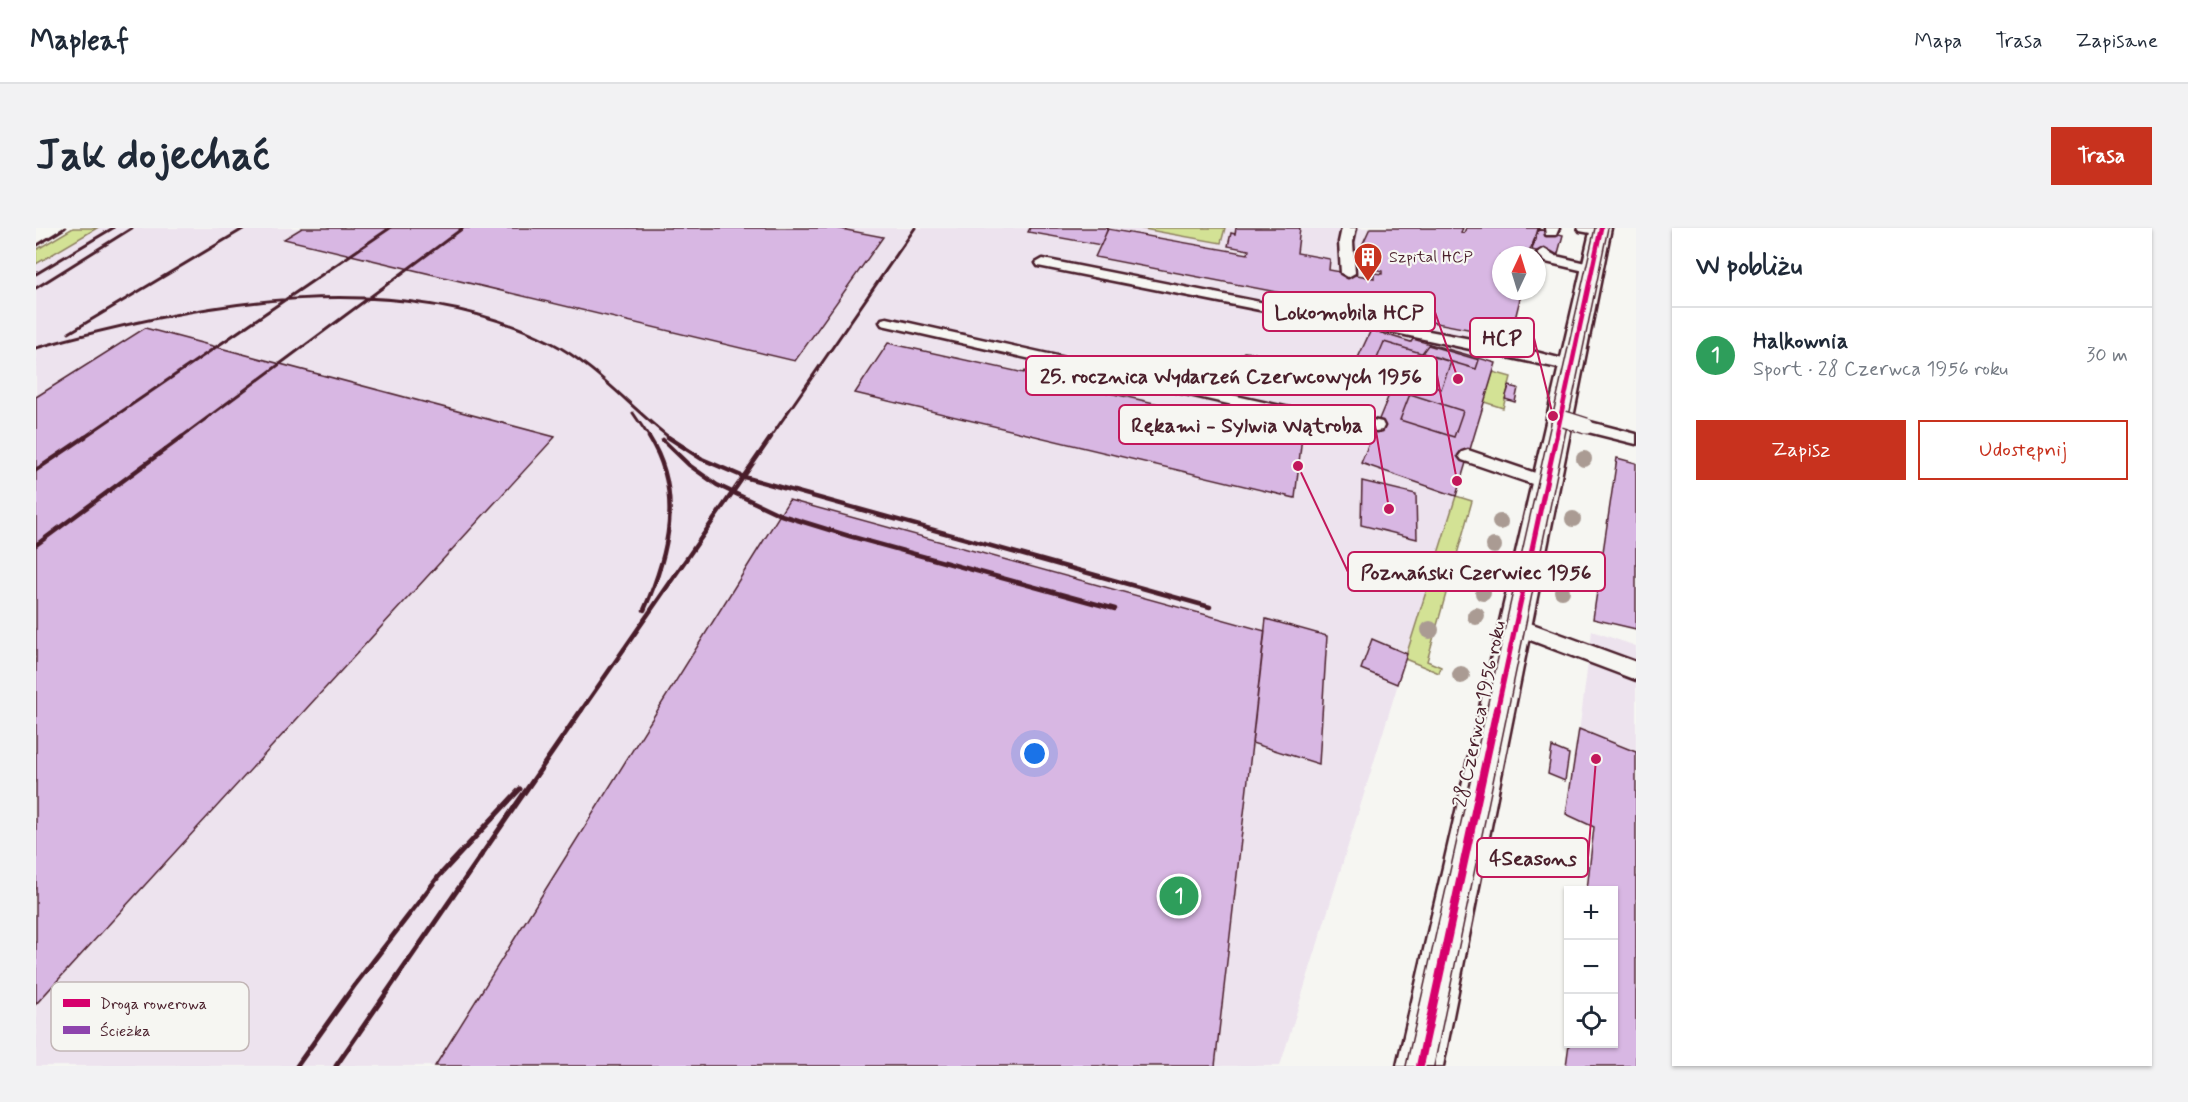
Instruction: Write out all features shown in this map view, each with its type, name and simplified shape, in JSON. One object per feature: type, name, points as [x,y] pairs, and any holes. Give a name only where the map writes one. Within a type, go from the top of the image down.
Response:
[{"type":"street","name":"28 Czerwca 1956 roku","points":[[1420,1066],[1547,483],[1570,421],[1572,366],[1593,269],[1596,229]]},
{"type":"lane","points":[[1348,273],[1346,242],[1349,228]]},
{"type":"lane","points":[[1546,255],[1551,259],[1593,269]]},
{"type":"lane","points":[[1043,263],[1528,355],[1572,366]]},
{"type":"lane","points":[[1346,304],[1346,320]]},
{"type":"lane","points":[[887,322],[1308,417],[1354,421],[1376,426]]},
{"type":"lane","points":[[1570,421],[1636,439]]},
{"type":"lane","points":[[1468,456],[1547,483]]},
{"type":"lane","points":[[1516,626],[1636,671]]},
{"type":"shaded area","points":[[97,228],[1539,228],[1532,246],[1492,246],[1492,300],[1520,300],[1514,323],[1517,325],[1514,338],[1479,353],[1479,360],[1428,461],[1420,484],[1456,496],[1280,1066],[36,1066],[36,264]]},
{"type":"shaded area","points":[[1592,631],[1636,646],[1636,755],[1579,733]]},
{"type":"green space","points":[[73,228],[97,228],[36,264],[36,250]]},
{"type":"green space","points":[[1138,228],[1225,228],[1221,243]]},
{"type":"green space","points":[[1493,372],[1511,377],[1503,408],[1484,402]]},
{"type":"green space","points":[[1456,496],[1472,501],[1427,661],[1441,667],[1439,673],[1405,659]]},
{"type":"building","points":[[302,228],[836,228],[883,237],[795,361],[284,239]]},
{"type":"building","points":[[1030,228],[1108,228],[1101,245],[1028,232]]},
{"type":"building","name":"Szpital HCP","points":[[1236,228],[1300,228],[1297,253],[1330,259],[1329,270],[1374,278],[1374,273],[1382,274],[1382,271],[1374,269],[1374,265],[1370,263],[1359,260],[1359,252],[1370,228],[1463,228],[1461,232],[1464,233],[1466,228],[1539,228],[1532,246],[1492,246],[1492,300],[1520,300],[1514,323],[1517,325],[1514,338],[1095,257],[1108,229],[1248,254],[1249,250],[1228,246],[1231,233],[1235,234]]},
{"type":"building","points":[[1538,229],[1563,235],[1557,257],[1546,254],[1546,246],[1533,246]]},
{"type":"building","points":[[145,328],[555,437],[56,982],[51,982],[51,988],[36,1004],[36,397]]},
{"type":"building","points":[[1371,330],[1411,342],[1413,339],[1496,363],[1456,496],[1361,463],[1391,390],[1349,377]]},
{"type":"building","points":[[1384,342],[1451,362],[1441,389],[1373,368]]},
{"type":"building","points":[[888,343],[1052,377],[1051,380],[1302,436],[1295,498],[855,393]]},
{"type":"building","points":[[1428,345],[1479,360],[1476,369],[1422,353]]},
{"type":"building","points":[[1244,352],[1255,353],[1260,360],[1253,362],[1243,359],[1240,355]]},
{"type":"building","points":[[1509,386],[1518,388],[1515,402],[1505,399]]},
{"type":"building","points":[[1410,394],[1463,411],[1454,437],[1400,420]]},
{"type":"building","points":[[1617,458],[1636,463],[1636,629],[1593,619]]},
{"type":"building","points":[[1362,481],[1416,494],[1417,539],[1361,525]]},
{"type":"building","points":[[789,500],[1265,631],[1215,1066],[435,1066]]},
{"type":"building","points":[[1266,619],[1327,636],[1319,764],[1252,743]]},
{"type":"building","points":[[1372,639],[1407,654],[1397,684],[1361,669]]},
{"type":"building","points":[[1579,729],[1636,752],[1636,1066],[1566,1066],[1568,1048],[1618,1048],[1618,886],[1587,886],[1594,827],[1566,814]]},
{"type":"building","points":[[1552,747],[1569,754],[1565,781],[1548,774]]},
{"type":"tram line","points":[[1406,1066],[1595,228]]},
{"type":"tram line","points":[[1434,1066],[1608,228]]},
{"type":"railway","points":[[36,246],[65,228]]},
{"type":"railway","points":[[36,274],[113,228]]},
{"type":"railway","points":[[36,288],[132,228]]},
{"type":"railway","points":[[285,300],[390,228]]},
{"type":"railway","points":[[368,299],[463,228]]},
{"type":"railway","points":[[770,438],[915,228]]},
{"type":"railway","points":[[69,333],[243,229]]},
{"type":"railway","points":[[180,438],[368,299]]},
{"type":"railway","points":[[285,300],[368,299]]},
{"type":"railway","points":[[368,299],[427,304],[490,318],[550,342],[582,362],[670,438]]},
{"type":"railway","points":[[36,348],[162,317],[228,306],[285,300]]},
{"type":"railway","points":[[83,438],[285,300]]},
{"type":"railway","points":[[633,413],[650,438]]},
{"type":"railway","points":[[36,470],[85,437]]},
{"type":"railway","points":[[36,545],[182,437]]},
{"type":"railway","points":[[644,610],[660,567],[669,523],[666,479],[660,458],[649,437]]},
{"type":"railway","points":[[668,437],[702,459],[743,477]]},
{"type":"railway","points":[[743,477],[771,437]]},
{"type":"railway","points":[[663,440],[689,465],[717,485],[733,492]]},
{"type":"railway","points":[[733,492],[743,477]]},
{"type":"railway","points":[[743,477],[1210,607]]},
{"type":"railway","points":[[581,711],[733,492]]},
{"type":"railway","points":[[733,492],[781,515],[849,536],[1115,609]]},
{"type":"railway","points":[[336,1066],[582,709]]},
{"type":"railway","points":[[297,1066],[354,986],[439,876],[520,789]]},
{"type":"cycle path","points":[[1420,1066],[1601,228]]},
{"type":"place","name":"Szpital HCP","points":[[1368,282]]},
{"type":"place","name":"Lokomobila HCP","points":[[1458,379]]},
{"type":"place","name":"HCP","points":[[1553,416]]},
{"type":"place","name":"Poznański Czerwiec 1956","points":[[1298,466]]},
{"type":"place","name":"25. rocznica Wydarzeń Czerwcowych 1956","points":[[1457,481]]},
{"type":"place","name":"Rękami - Sylwia Wątroba","points":[[1389,509]]},
{"type":"place","name":"4Seasons","points":[[1596,759]]},
{"type":"place","name":"Halkownia","points":[[1179,896]]}]
